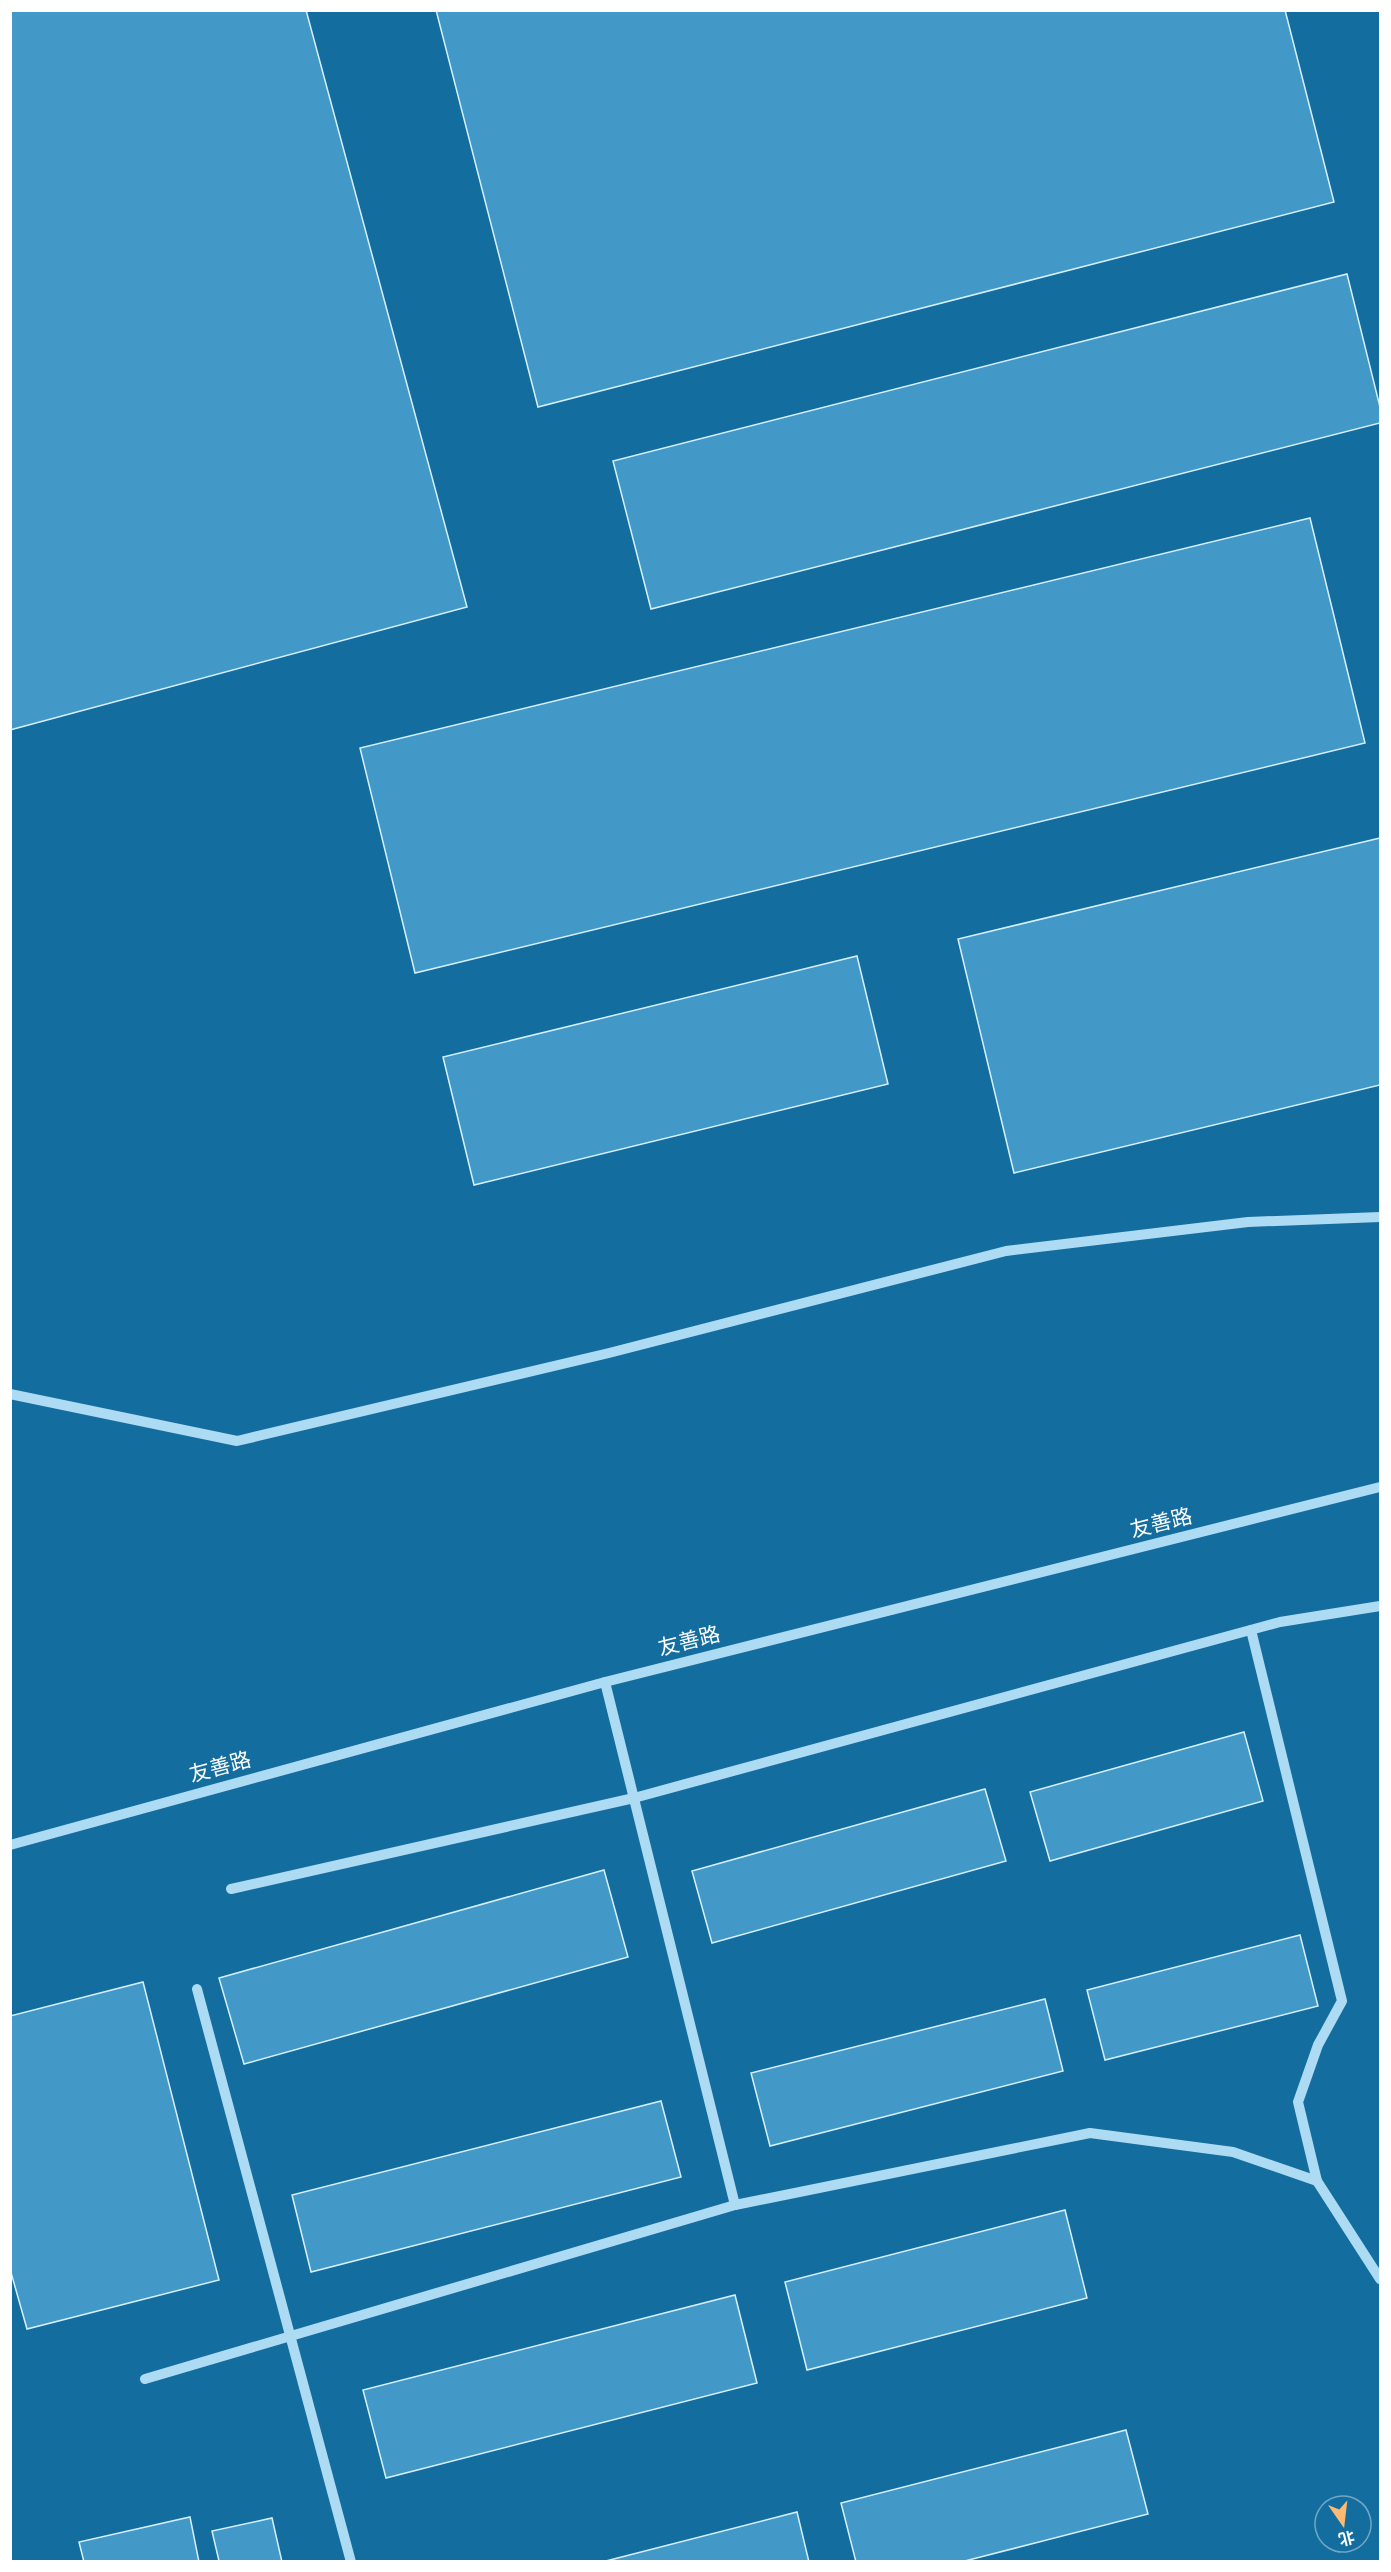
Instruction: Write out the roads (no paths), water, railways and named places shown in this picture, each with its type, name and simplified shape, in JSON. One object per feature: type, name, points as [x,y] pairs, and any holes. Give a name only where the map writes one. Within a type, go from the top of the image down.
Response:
[{"type":"street","points":[[10,1394],[237,1440],[609,1353],[1006,1251],[1248,1222],[1380,1217]]},
{"type":"street","name":"友善路","points":[[10,1845],[605,1682],[1380,1487]]},
{"type":"street","points":[[231,1889],[634,1798],[1280,1622],[1380,1606]]},
{"type":"street","points":[[1251,1630],[1342,2001],[1318,2045],[1298,2102],[1317,2181],[1380,2279]]},
{"type":"street","points":[[605,1682],[735,2205]]},
{"type":"street","points":[[197,1989],[351,2562]]},
{"type":"street","points":[[145,2379],[735,2205],[1090,2133],[1233,2152],[1317,2181]]}]
